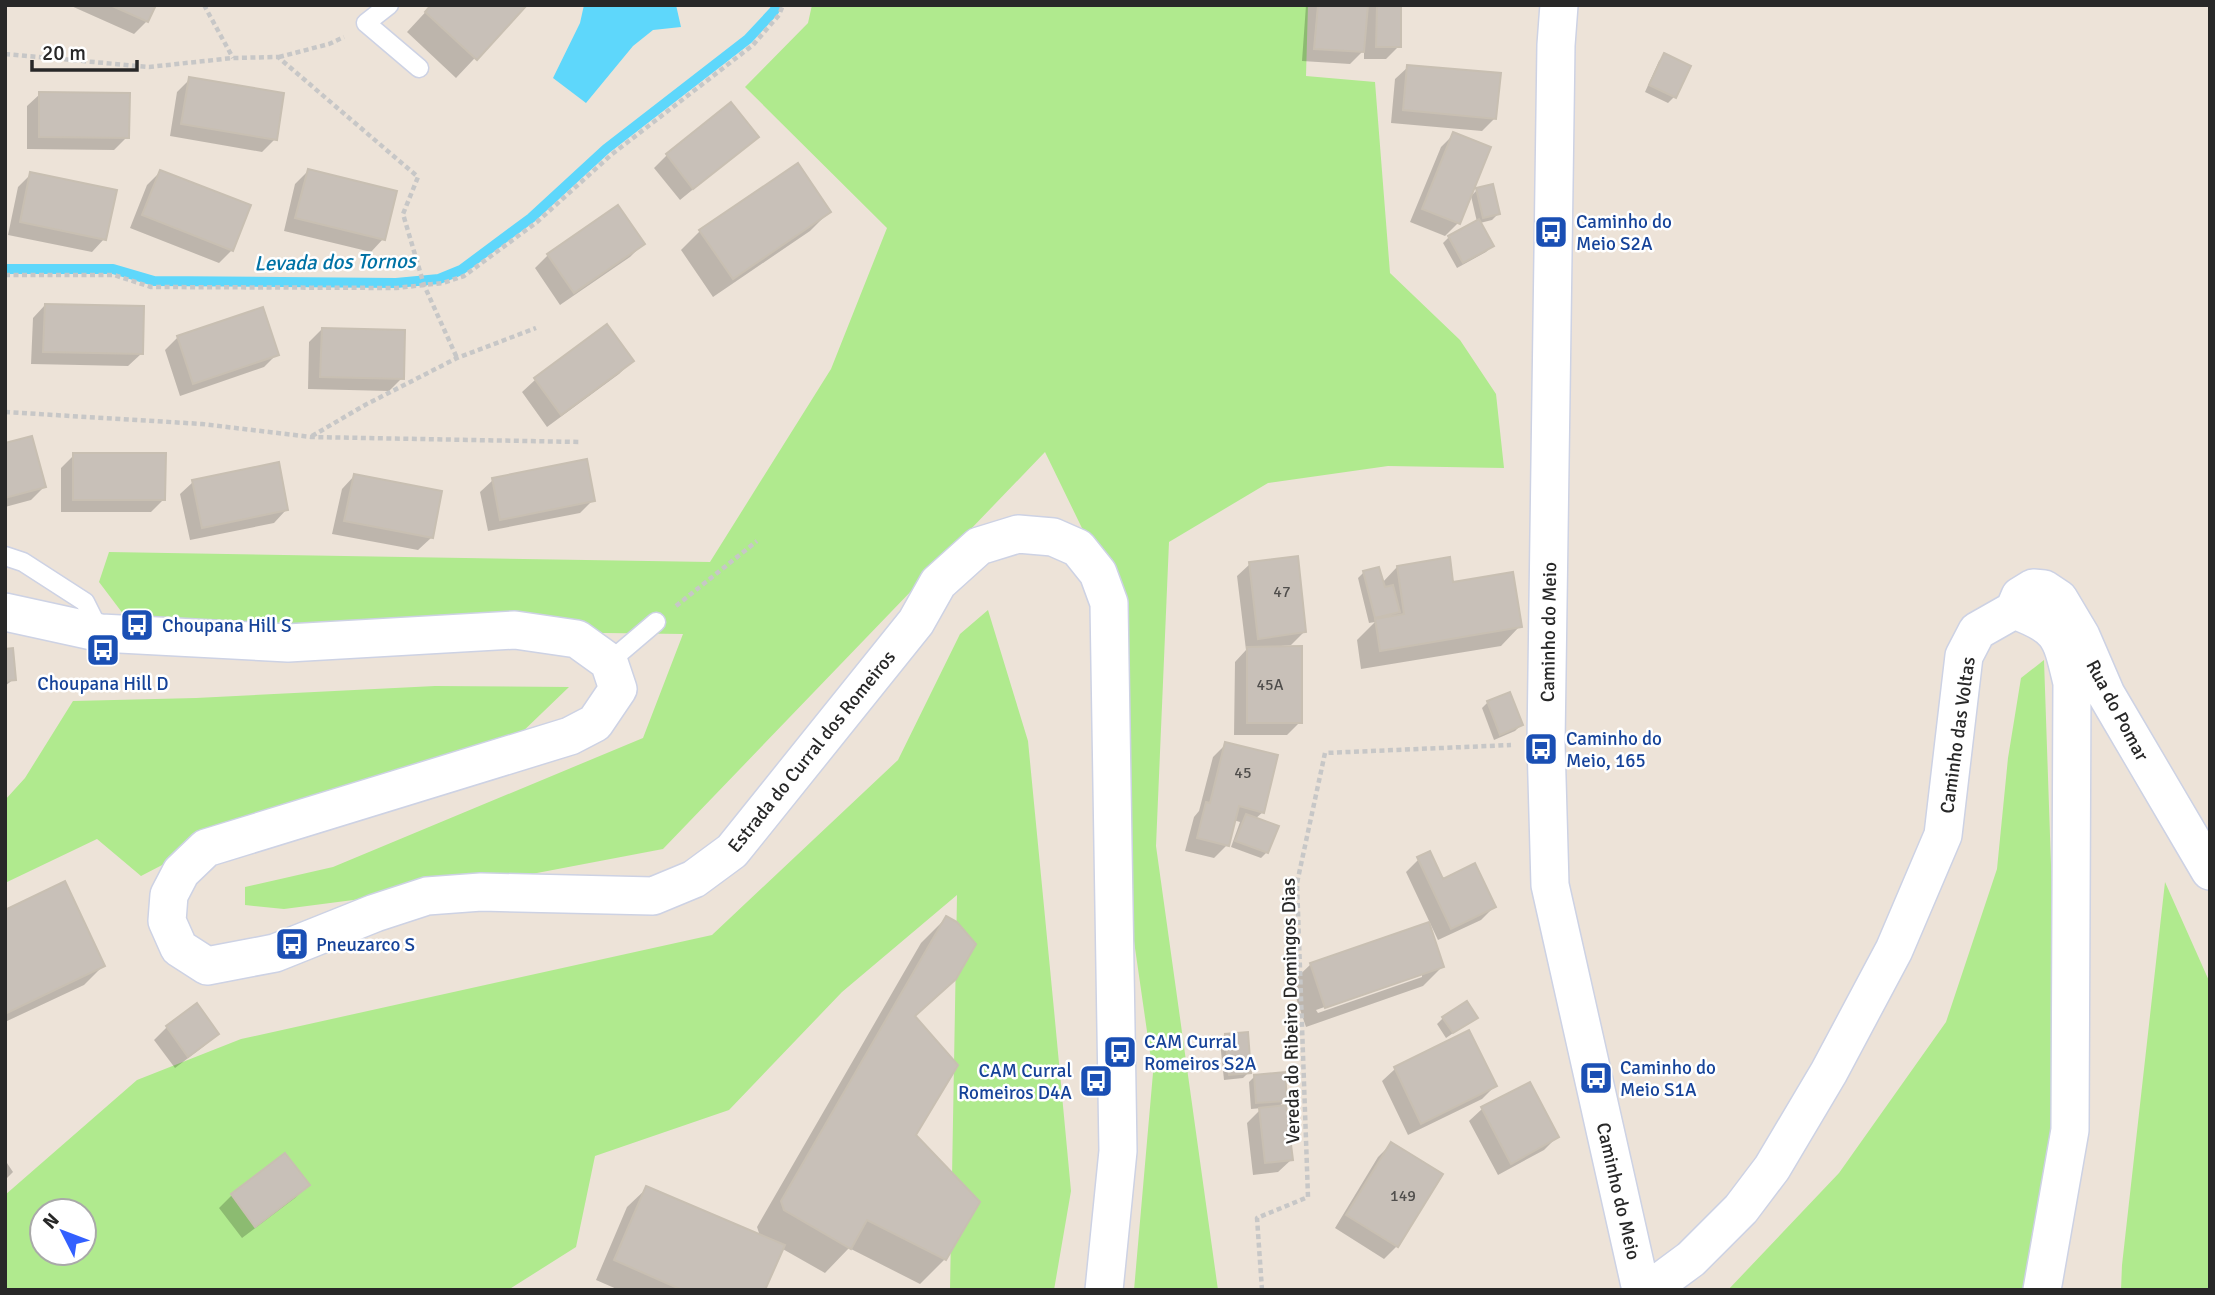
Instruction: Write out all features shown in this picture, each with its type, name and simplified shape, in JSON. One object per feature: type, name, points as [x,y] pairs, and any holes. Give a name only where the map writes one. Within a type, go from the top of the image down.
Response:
[{"type":"street","name":"Caminho do Meio","points":[[1559,5],[1556,45],[1546,743],[1550,885],[1642,1290]]},
{"type":"street","name":"Estrada do Curral dos Romeiros","points":[[609,662],[618,689],[595,723],[570,736],[206,848],[181,872],[169,895],[167,921],[179,948],[207,965],[275,953],[375,913],[427,896],[481,892],[653,896],[694,878],[732,851],[916,622],[938,583],[979,546],[1018,534],[1053,537],[1078,548],[1098,573],[1109,603],[1118,1151],[1104,1290]]},
{"type":"street","name":"Rua do Pomar","points":[[2014,610],[2020,596],[2033,588],[2044,589],[2059,599],[2081,636],[2106,694],[2210,871]]},
{"type":"street","points":[[2014,610],[2039,619],[2052,628],[2062,641],[2072,683],[2070,1130],[2042,1290]]},
{"type":"street","name":"Caminho das Voltas","points":[[1649,1290],[1691,1259],[1741,1209],[1772,1168],[1842,1048],[1894,950],[1943,835],[1964,656],[1978,631],[2014,610]]},
{"type":"street","points":[[5,612],[101,633],[288,643],[515,630],[577,639],[609,662]]},
{"type":"lane","points":[[389,5],[366,23],[419,68]]},
{"type":"lane","points":[[5,556],[23,562],[85,602],[101,633]]},
{"type":"lane","points":[[609,662],[656,622]]},
{"type":"path","points":[[204,5],[233,58]]},
{"type":"path","points":[[5,275],[114,275],[151,287],[396,288],[464,276],[537,222],[611,155],[753,45],[779,15],[783,5]]},
{"type":"path","points":[[5,54],[149,67],[233,58],[278,57],[329,44],[366,23]]},
{"type":"path","points":[[278,57],[418,177],[403,215],[424,285],[457,358]]},
{"type":"path","points":[[311,437],[365,405],[457,358],[536,328]]},
{"type":"path","points":[[5,412],[202,424],[311,437],[581,443]]},
{"type":"path","points":[[656,622],[757,541]]},
{"type":"path","name":"Vereda do Ribeiro Domingos Dias","points":[[1262,1290],[1256,1218],[1308,1197],[1297,883],[1325,753],[1546,743]]},
{"type":"green space","points":[[812,5],[1308,5],[1306,76],[1375,82],[1390,273],[1460,340],[1496,394],[1504,468],[1388,466],[1268,483],[1169,542],[1156,846],[1218,1290],[1134,1290],[1153,1073],[1115,809],[1097,559],[1045,452],[663,849],[484,883],[284,909],[245,905],[245,887],[333,867],[643,738],[683,634],[133,627],[99,582],[109,552],[710,562],[831,369],[887,228],[745,87],[808,23]]},
{"type":"green space","points":[[988,610],[1028,741],[1071,1191],[1054,1290],[950,1290],[957,895],[842,992],[729,1110],[595,1156],[576,1247],[508,1290],[5,1290],[5,1195],[137,1080],[241,1039],[712,935],[898,760],[960,634]]},
{"type":"green space","points":[[2044,660],[2060,1128],[2028,1290],[1728,1290],[1839,1173],[1946,1022],[1997,869],[2008,758],[2021,678]]},
{"type":"green space","points":[[435,686],[569,687],[516,738],[274,807],[141,876],[97,839],[5,883],[5,800],[25,778],[73,701]]},
{"type":"green space","points":[[2165,882],[2210,983],[2210,1290],[2121,1290]]},
{"type":"water","points":[[584,5],[676,5],[681,27],[653,30],[633,46],[586,103],[553,78],[580,23]]},
{"type":"building","points":[[110,5],[156,5],[148,22]]},
{"type":"building","points":[[431,5],[527,5],[477,60],[425,12]]},
{"type":"building","points":[[1318,5],[1368,5],[1364,52],[1314,49]]},
{"type":"building","points":[[1377,5],[1401,5],[1401,47],[1376,47]]},
{"type":"building","points":[[1664,53],[1691,66],[1676,98],[1649,85]]},
{"type":"building","points":[[1407,65],[1501,73],[1496,119],[1403,110]]},
{"type":"building","points":[[189,77],[284,93],[277,140],[181,124]]},
{"type":"building","points":[[39,92],[130,93],[129,138],[39,137]]},
{"type":"building","points":[[731,102],[759,137],[693,189],[666,154]]},
{"type":"building","points":[[1453,132],[1491,147],[1460,224],[1422,209]]},
{"type":"building","points":[[798,163],[831,212],[733,279],[699,230]]},
{"type":"building","points":[[308,169],[397,191],[385,240],[295,218]]},
{"type":"building","points":[[160,170],[251,205],[233,251],[142,215]]},
{"type":"building","points":[[30,172],[117,190],[106,240],[20,222]]},
{"type":"building","points":[[1493,184],[1500,214],[1483,218],[1476,188]]},
{"type":"building","points":[[618,205],[645,244],[574,293],[547,254]]},
{"type":"building","points":[[1479,219],[1494,246],[1463,263],[1448,236]]},
{"type":"building","points":[[45,304],[144,306],[143,354],[43,352]]},
{"type":"building","points":[[263,307],[279,355],[193,384],[177,336]]},
{"type":"building","points":[[607,324],[634,361],[561,415],[534,378]]},
{"type":"building","points":[[322,328],[405,330],[404,379],[320,377]]},
{"type":"building","points":[[32,436],[46,487],[5,498],[5,443]]},
{"type":"building","points":[[73,453],[166,453],[165,500],[73,500]]},
{"type":"building","points":[[587,459],[595,501],[500,520],[492,478]]},
{"type":"building","points":[[279,462],[288,510],[202,528],[192,480]]},
{"type":"building","points":[[354,474],[442,491],[433,538],[344,521]]},
{"type":"building","points":[[1298,556],[1306,632],[1258,639],[1249,562]]},
{"type":"building","points":[[1450,557],[1453,582],[1513,572],[1522,627],[1380,651],[1375,619],[1404,614],[1397,566]]},
{"type":"building","points":[[1379,567],[1385,587],[1393,585],[1400,612],[1375,618],[1363,571]]},
{"type":"building","points":[[1302,646],[1302,723],[1247,723],[1247,647]]},
{"type":"building","points":[[13,648],[16,680],[5,681],[5,649]]},
{"type":"building","points":[[1510,692],[1523,725],[1500,735],[1487,701]]},
{"type":"building","points":[[1225,742],[1278,755],[1264,813],[1239,806],[1229,846],[1197,838],[1206,802],[1210,803]]},
{"type":"building","points":[[1246,814],[1279,826],[1268,853],[1235,841]]},
{"type":"building","points":[[1430,851],[1443,879],[1475,863],[1496,907],[1451,929],[1417,857]]},
{"type":"building","points":[[65,881],[105,966],[5,1014],[5,910]]},
{"type":"building","points":[[946,916],[957,922],[976,944],[956,979],[915,1016],[958,1065],[916,1135],[980,1202],[946,1260],[867,1220],[851,1249],[784,1210],[781,1201]]},
{"type":"building","points":[[1429,922],[1444,967],[1325,1008],[1310,963]]},
{"type":"building","points":[[1467,1001],[1478,1018],[1453,1033],[1442,1017]]},
{"type":"building","points":[[197,1003],[219,1034],[188,1057],[166,1026]]},
{"type":"building","points":[[1469,1030],[1497,1086],[1421,1124],[1394,1067]]},
{"type":"building","points":[[1248,1032],[1251,1073],[1229,1075],[1225,1034]]},
{"type":"building","points":[[1285,1072],[1287,1101],[1256,1103],[1254,1075]]},
{"type":"building","points":[[1530,1082],[1559,1137],[1511,1164],[1481,1107]]},
{"type":"building","points":[[1286,1105],[1293,1160],[1265,1163],[1259,1108]]},
{"type":"building","points":[[1391,1142],[1443,1174],[1398,1247],[1346,1215]]},
{"type":"building","points":[[285,1153],[310,1185],[255,1227],[231,1194]]},
{"type":"building","points":[[646,1186],[785,1245],[765,1290],[682,1290],[614,1260]]},
{"type":"waterway","name":"Levada dos Tornos","points":[[5,269],[113,269],[154,281],[396,283],[439,279],[461,270],[531,218],[606,149],[748,39],[777,5]]},
{"type":"place","name":"Caminho do Meio S2A","points":[[1551,232]]},
{"type":"place","name":"Choupana Hill S","points":[[137,625]]},
{"type":"place","name":"Choupana Hill D","points":[[103,650]]},
{"type":"place","name":"Caminho do Meio, 165","points":[[1541,749]]},
{"type":"place","name":"Pneuzarco S","points":[[292,944]]},
{"type":"place","name":"CAM Curral Romeiros S2A","points":[[1120,1052]]},
{"type":"place","name":"Caminho do Meio S1A","points":[[1596,1078]]},
{"type":"place","name":"CAM Curral Romeiros D4A","points":[[1096,1081]]}]
